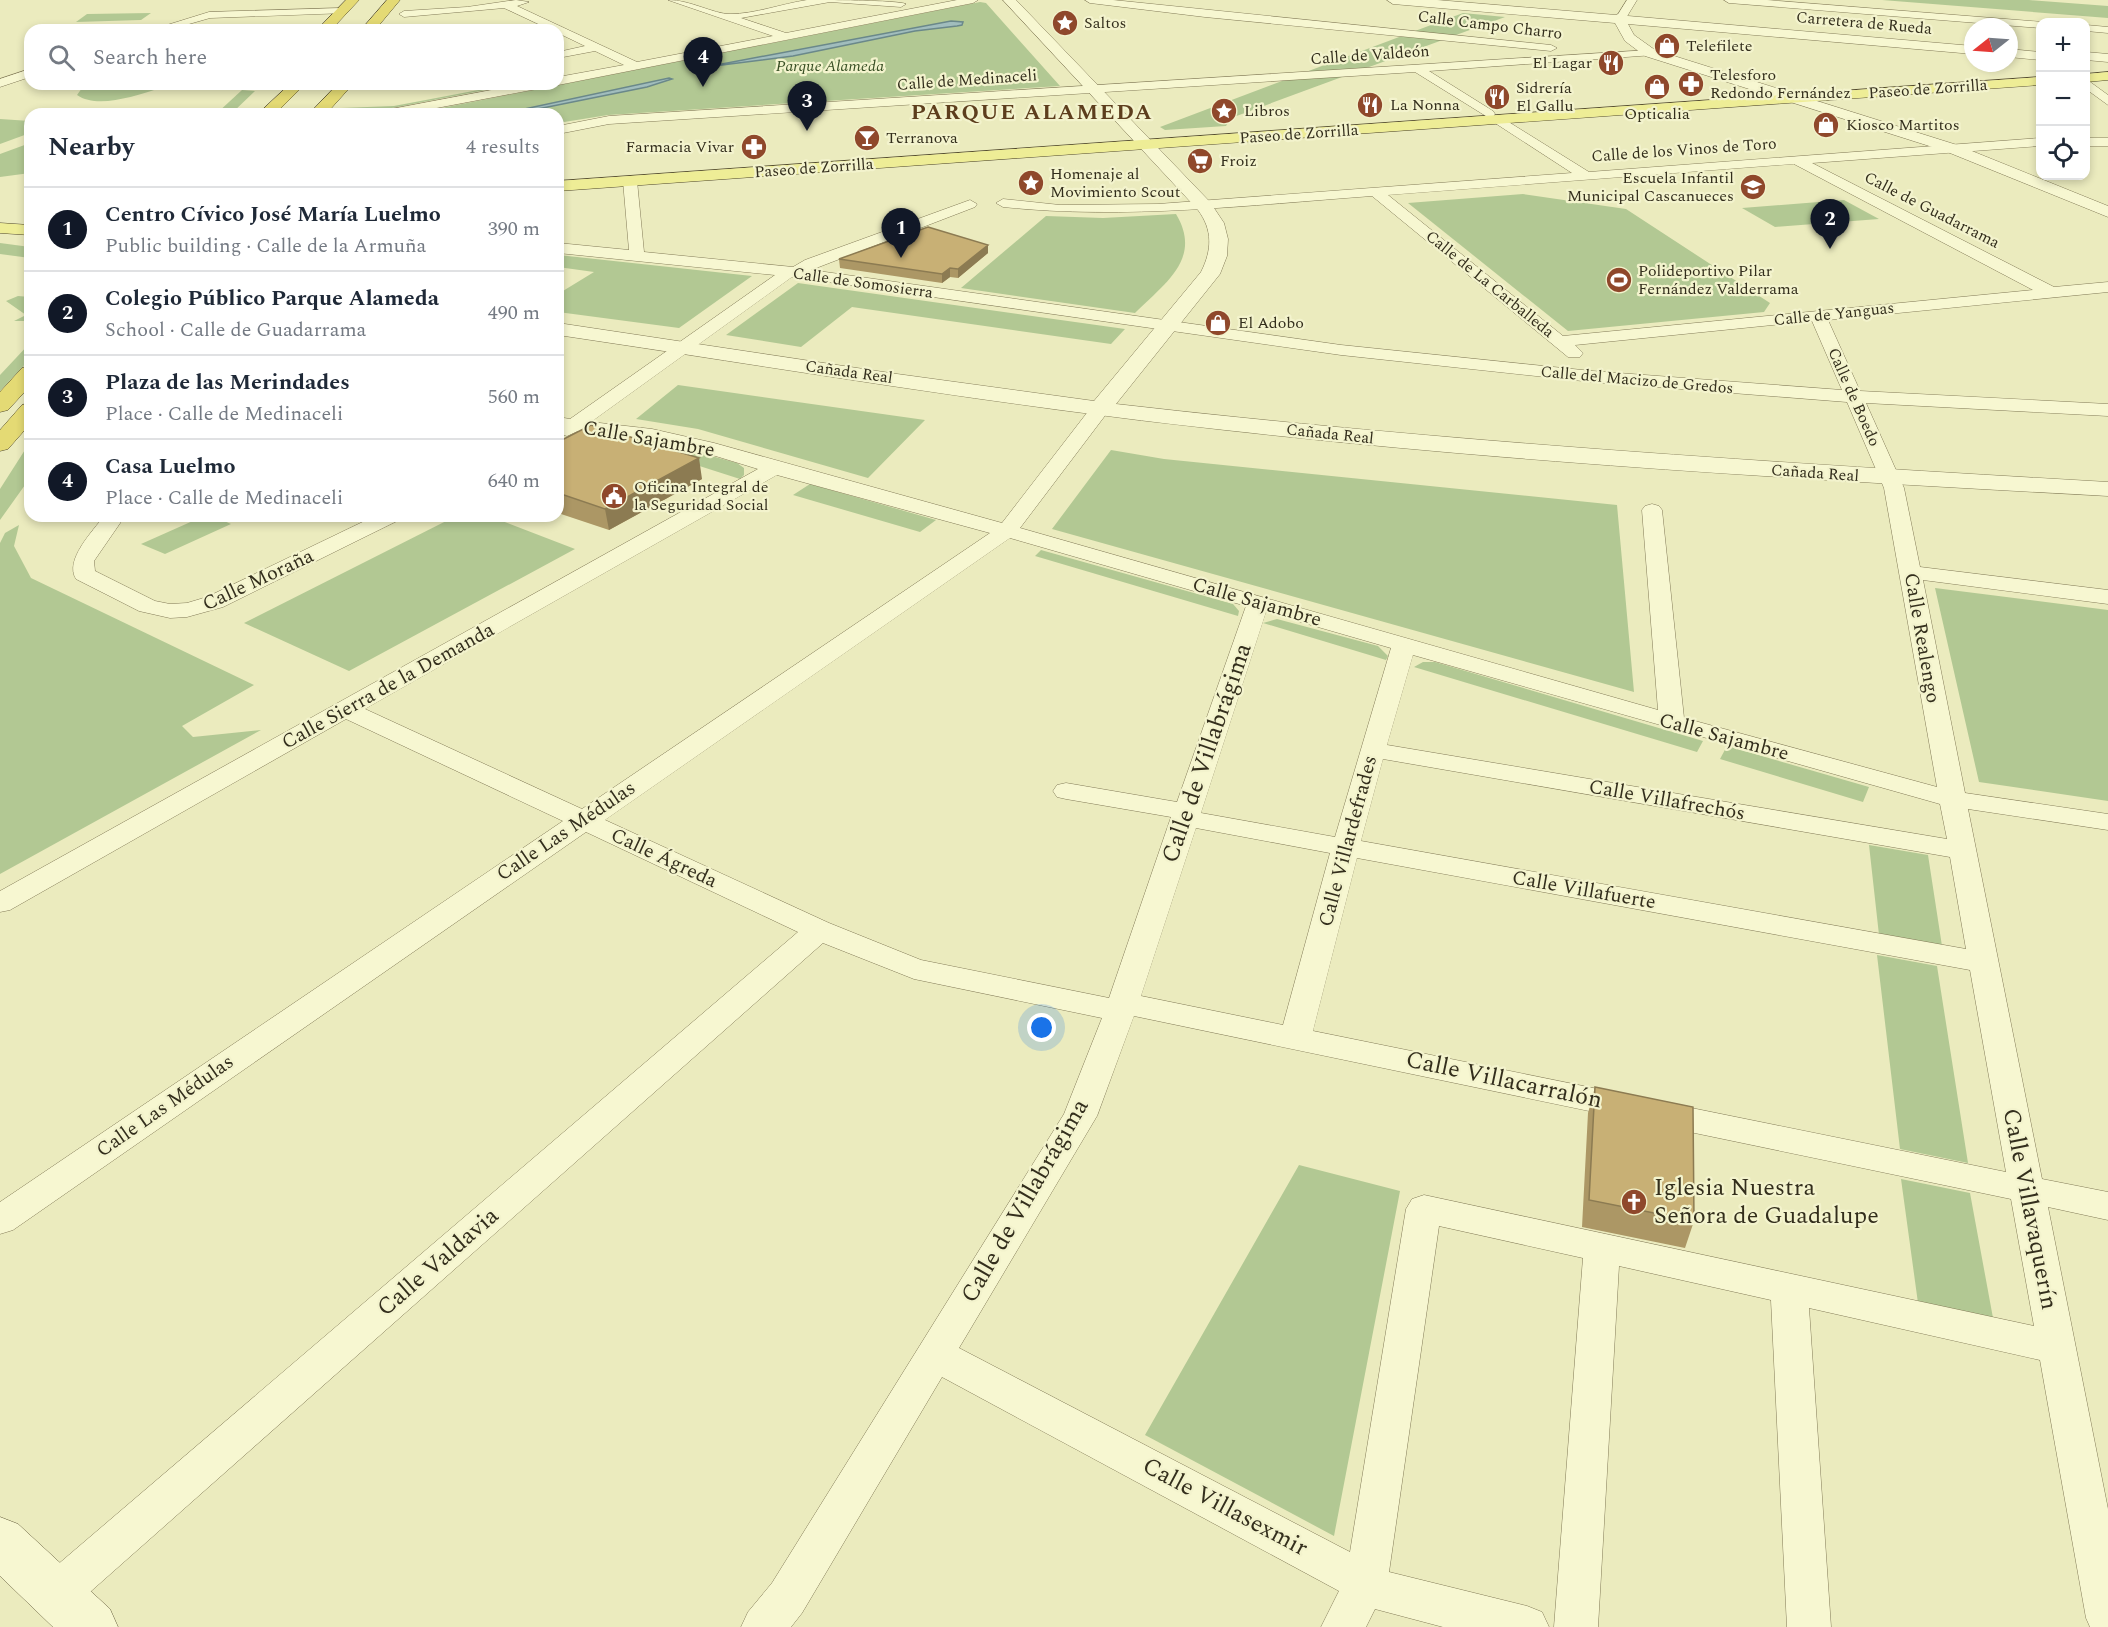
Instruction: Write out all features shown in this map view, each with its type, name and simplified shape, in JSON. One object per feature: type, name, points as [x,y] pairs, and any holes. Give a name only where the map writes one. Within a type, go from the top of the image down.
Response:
[{"type":"highway","points":[[330,24],[353,0]]},
{"type":"highway","points":[[373,24],[394,0]]},
{"type":"highway","points":[[401,18],[416,0]]},
{"type":"highway","points":[[271,108],[281,90]]},
{"type":"highway","points":[[272,108],[292,90]]},
{"type":"highway","points":[[323,108],[340,90]]},
{"type":"highway","points":[[0,405],[24,379]]},
{"type":"highway","points":[[0,444],[24,417]]},
{"type":"main road","points":[[2090,73],[2108,71]]},
{"type":"main road","name":"Paseo de Zorrilla","points":[[564,186],[2036,76]]},
{"type":"main road","points":[[2090,78],[2108,76]]},
{"type":"main road","name":"Paseo de Zorrilla","points":[[1494,117],[1799,99],[2036,81]]},
{"type":"main road","name":"Paseo de Zorrilla","points":[[564,179],[1142,142]]},
{"type":"main road","points":[[0,219],[24,218]]},
{"type":"main road","points":[[0,228],[24,230]]},
{"type":"street","points":[[401,18],[534,0]]},
{"type":"street","points":[[673,0],[786,36]]},
{"type":"street","points":[[727,18],[826,0]]},
{"type":"street","points":[[833,0],[942,6]]},
{"type":"street","points":[[564,80],[972,0]]},
{"type":"street","points":[[1009,0],[1204,206],[1210,213],[1218,232],[1219,257],[1210,274],[1100,409]]},
{"type":"street","name":"Calle Campo Charro","points":[[1090,0],[1287,23],[1469,37],[1553,48],[1599,57]]},
{"type":"street","name":"Carretera de Rueda","points":[[1393,0],[1621,17]]},
{"type":"street","name":"Carretera de Rueda","points":[[1437,0],[1964,47]]},
{"type":"street","points":[[1632,0],[1621,17],[1630,40],[1650,53],[1951,148],[2108,212]]},
{"type":"street","points":[[1729,0],[2036,25]]},
{"type":"street","points":[[506,4],[548,24]]},
{"type":"street","points":[[177,24],[209,15],[342,11]]},
{"type":"street","points":[[2090,28],[2108,30]]},
{"type":"street","points":[[564,31],[636,66]]},
{"type":"street","points":[[564,54],[597,47]]},
{"type":"street","points":[[2018,50],[2036,52]]},
{"type":"street","name":"Calle de Valdeón","points":[[1092,88],[1650,53]]},
{"type":"street","points":[[2018,55],[2036,56]]},
{"type":"street","points":[[2090,56],[2108,58]]},
{"type":"street","points":[[2090,60],[2108,62]]},
{"type":"street","points":[[1417,68],[1586,176]]},
{"type":"street","points":[[0,83],[24,75]]},
{"type":"street","points":[[2090,87],[2108,101]]},
{"type":"street","name":"Calle de Medinaceli","points":[[564,129],[609,120],[1092,88]]},
{"type":"street","points":[[417,108],[511,90]]},
{"type":"street","name":"Calle de los Vinos de Toro","points":[[1003,203],[1060,209],[1118,210],[1204,206],[2036,142]]},
{"type":"street","points":[[2090,142],[2108,142]]},
{"type":"street","name":"Calle de Guadarrama","points":[[1796,160],[2052,293]]},
{"type":"street","points":[[630,181],[637,256]]},
{"type":"street","name":"Calle de La Carballeda","points":[[1376,192],[1602,377]]},
{"type":"street","points":[[564,428],[792,272],[970,204]]},
{"type":"street","name":"Calle de Somosierra","points":[[564,249],[792,272],[1167,326]]},
{"type":"street","name":"Calle de Yanguas","points":[[1560,341],[2108,287]]},
{"type":"street","name":"Calle de Boedo","points":[[1818,316],[1853,398],[1892,478]]},
{"type":"street","name":"Calle del Macizo de Gredos","points":[[1167,326],[1422,360],[1602,377],[1853,398],[2108,410]]},
{"type":"street","name":"Cañada Real","points":[[564,330],[1100,409],[1374,438],[1537,453],[1892,478],[2108,489]]},
{"type":"street","name":"Calle Las Médulas","points":[[0,1220],[581,820],[1007,531],[1100,409]]},
{"type":"street","name":"Calle Sajambre","points":[[564,428],[678,440],[1007,531],[1672,722],[1952,799],[2108,822]]},
{"type":"street","name":"Calle Sierra de la Demanda","points":[[0,903],[775,468]]},
{"type":"street","name":"Calle Realengo","points":[[1892,478],[1952,799]]},
{"type":"street","points":[[1653,510],[1672,722]]},
{"type":"street","name":"Calle Moraña","points":[[111,522],[83,561],[84,574],[147,606],[171,612],[195,609],[215,602],[380,522]]},
{"type":"street","points":[[1910,572],[2108,597]]},
{"type":"street","name":"Calle de Villabrágima","points":[[764,1627],[786,1598],[1080,1116],[1121,1007],[1257,603]]},
{"type":"street","name":"Calle Villardefrades","points":[[1296,1037],[1346,847],[1404,645]]},
{"type":"street","name":"Calle Ágreda","points":[[347,710],[819,930],[914,969],[1121,1007]]},
{"type":"street","name":"Calle Villafrechós","points":[[1373,750],[1961,850]]},
{"type":"street","name":"Calle Villafuerte","points":[[1066,791],[1346,847],[1983,963]]},
{"type":"street","name":"Calle Villavaquerín","points":[[1952,799],[2108,1618]]},
{"type":"street","name":"Calle Valdavia","points":[[74,1610],[819,930]]},
{"type":"street","name":"Calle Villacarralón","points":[[1121,1007],[1296,1037],[2108,1206]]},
{"type":"street","points":[[1343,1627],[1366,1582],[1424,1209],[2056,1347]]},
{"type":"street","points":[[1576,1627],[1602,1248]]},
{"type":"street","points":[[1789,1289],[1809,1627]]},
{"type":"street","name":"Calle Villasexmir","points":[[935,1354],[1382,1591],[1527,1627]]},
{"type":"street","points":[[0,1541],[74,1610]]},
{"type":"green space","points":[[1882,0],[2029,0],[2108,6],[2108,18]]},
{"type":"green space","name":"Parque Alameda","points":[[980,2],[986,3],[1060,86],[608,115],[564,122],[564,108],[441,108],[533,90],[564,90],[564,84]]},
{"type":"green space","points":[[151,13],[141,20],[76,22],[87,14]]},
{"type":"green space","points":[[1463,13],[1505,17],[1231,118],[1226,126],[1165,130],[1160,127]]},
{"type":"green space","points":[[81,90],[154,90],[127,98],[105,101],[85,99],[77,95]]},
{"type":"green space","points":[[242,90],[255,91],[237,108],[222,108]]},
{"type":"green space","points":[[486,90],[392,108],[341,108],[394,106]]},
{"type":"green space","points":[[0,119],[24,121],[24,135],[0,144]]},
{"type":"green space","points":[[24,145],[24,174],[0,177],[0,154]]},
{"type":"green space","name":"Polideportivo Pilar Fernández Valderrama","points":[[1523,194],[1626,209],[1770,303],[1764,312],[1568,331],[1408,203]]},
{"type":"green space","points":[[1844,200],[1879,219],[1775,227],[1742,208]]},
{"type":"green space","points":[[1176,214],[1183,230],[1185,244],[1183,257],[1168,281],[1135,313],[961,288],[1046,216],[1103,218]]},
{"type":"green space","points":[[0,243],[24,246],[24,257],[0,254]]},
{"type":"green space","points":[[564,256],[752,276],[679,328],[564,313],[564,290],[594,272],[564,268]]},
{"type":"green space","points":[[798,283],[1125,329],[1111,344],[852,307],[801,347],[726,335]]},
{"type":"green space","points":[[18,296],[24,296],[24,314],[6,301]]},
{"type":"green space","points":[[24,316],[24,321],[14,321]]},
{"type":"green space","points":[[24,349],[24,365],[0,391],[0,375]]},
{"type":"green space","points":[[678,385],[925,420],[868,478],[698,429],[636,419]]},
{"type":"green space","points":[[615,435],[664,443],[737,463],[744,468],[744,475],[740,479],[609,437]]},
{"type":"green space","points":[[1111,450],[1164,459],[1617,505],[1634,692],[1052,529]]},
{"type":"green space","points":[[24,451],[24,486],[0,520],[0,489]]},
{"type":"green space","points":[[810,484],[936,520],[920,532],[793,495]]},
{"type":"green space","points":[[190,522],[231,524],[165,554],[141,544]]},
{"type":"green space","points":[[444,522],[505,522],[575,549],[349,671],[244,623]]},
{"type":"green space","points":[[19,525],[14,546],[31,578],[254,685],[182,726],[193,737],[261,730],[0,874],[0,543],[5,533]]},
{"type":"green space","points":[[1041,550],[1233,604],[1239,611],[1238,616],[1035,556]]},
{"type":"green space","points":[[1935,588],[2108,610],[2108,801],[1979,782]]},
{"type":"green space","points":[[1277,619],[1378,646],[1388,656],[1386,660],[1263,623]]},
{"type":"green space","points":[[1423,662],[1435,662],[1703,741],[1697,752],[1414,667]]},
{"type":"green space","points":[[1727,746],[1869,787],[1863,802],[1720,759]]},
{"type":"green space","points":[[1869,845],[1928,855],[1942,946],[1879,935]]},
{"type":"green space","points":[[1877,955],[1937,966],[1968,1163],[1900,1149]]},
{"type":"green space","points":[[1299,1165],[1400,1191],[1334,1536],[1145,1435]]},
{"type":"green space","points":[[1901,1179],[1970,1193],[1993,1318],[1918,1303]]},
{"type":"water","points":[[951,21],[963,22],[962,25],[915,31],[793,56],[706,67]]},
{"type":"water","points":[[672,79],[647,87],[543,108],[529,108]]},
{"type":"building","points":[[928,227],[988,245],[958,269],[950,268],[942,274],[839,259]]},
{"type":"building","points":[[591,425],[699,458],[605,509],[564,495],[564,439]]},
{"type":"building","name":"Iglesia Nuestra Señora de Guadalupe","points":[[1595,1087],[1693,1107],[1694,1221],[1589,1200]]},
{"type":"place","name":"Saltos","points":[[1065,23]]},
{"type":"place","name":"Telefilete","points":[[1667,46]]},
{"type":"place","name":"El Lagar","points":[[1611,63]]},
{"type":"place","name":"Telesforo Redondo Fernández","points":[[1691,84]]},
{"type":"place","name":"Casa Luelmo","points":[[703,87]]},
{"type":"place","name":"Opticalia","points":[[1657,87]]},
{"type":"place","name":"Sidrería El Gallu","points":[[1497,97]]},
{"type":"place","name":"La Nonna","points":[[1370,105]]},
{"type":"place","name":"Libros","points":[[1224,111]]},
{"type":"place","name":"Kiosco Martitos","points":[[1826,125]]},
{"type":"place","name":"Plaza de las Merindades","points":[[807,131]]},
{"type":"place","name":"Terranova","points":[[867,138]]},
{"type":"place","name":"Farmacia Vivar","points":[[754,147]]},
{"type":"place","name":"Froiz","points":[[1200,161]]},
{"type":"place","name":"Homenaje al Movimiento Scout","points":[[1031,183]]},
{"type":"place","name":"Escuela Infantil Municipal Cascanueces","points":[[1753,187]]},
{"type":"place","name":"Colegio Público Parque Alameda","points":[[1830,249]]},
{"type":"place","name":"Centro Cívico José María Luelmo","points":[[901,258]]},
{"type":"place","name":"Polideportivo Pilar Fernández Valderrama","points":[[1619,280]]},
{"type":"place","name":"El Adobo","points":[[1218,323]]},
{"type":"place","name":"Oficina Integral de la Seguridad Social","points":[[614,496]]},
{"type":"place","name":"Iglesia Nuestra Señora de Guadalupe","points":[[1634,1202]]},
{"type":"district","name":"PARQUE ALAMEDA","points":[[1032,112]]}]
